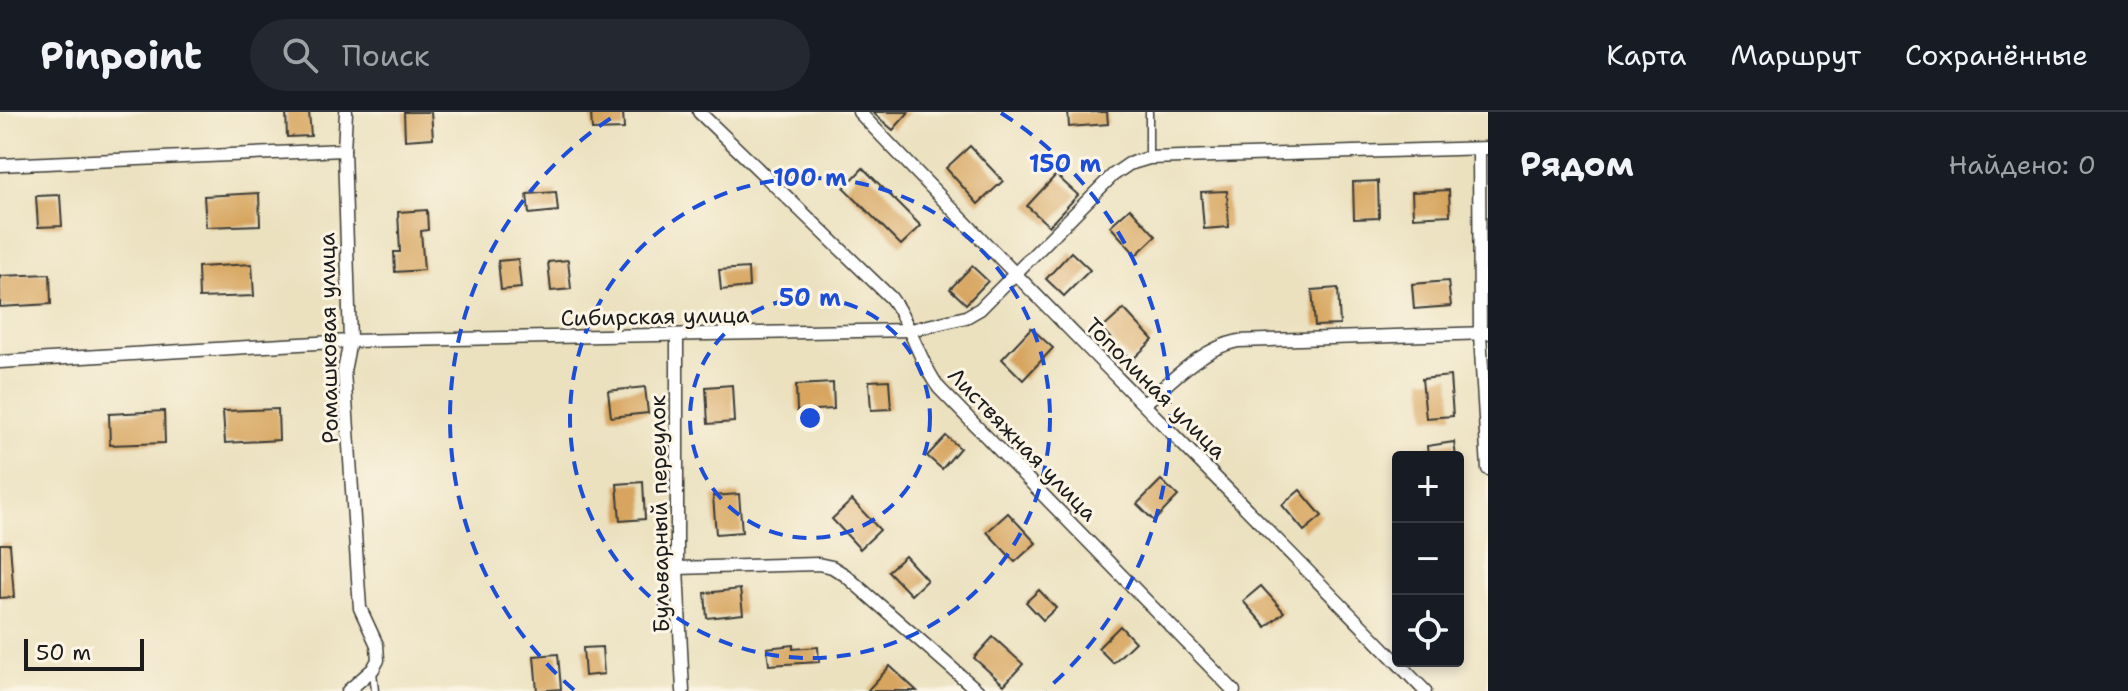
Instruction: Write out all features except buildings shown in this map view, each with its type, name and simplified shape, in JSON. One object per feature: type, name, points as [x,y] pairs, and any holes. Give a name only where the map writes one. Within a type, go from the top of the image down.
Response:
[{"type":"street","name":"Ромашковая улица","points":[[346,112],[344,150],[350,341],[344,371],[360,608],[377,645],[378,660],[373,669]]},
{"type":"street","name":"Листвяжная улица","points":[[699,112],[891,298],[911,330],[926,370],[939,388],[1234,691]]},
{"type":"street","name":"Тополиная улица","points":[[859,112],[1014,275],[1425,691]]},
{"type":"street","points":[[1483,148],[1488,469]]},
{"type":"street","name":"Сибирская улица","points":[[0,362],[350,341],[911,330],[966,317],[980,309],[1113,175],[1129,164],[1149,158],[1483,148]]},
{"type":"street","points":[[0,165],[344,150]]},
{"type":"street","points":[[1144,404],[1203,354],[1219,345],[1238,341],[1484,333]]},
{"type":"street","name":"Бульварный переулок","points":[[677,336],[677,568],[683,691]]},
{"type":"street","points":[[677,568],[818,564],[832,567],[978,691]]},
{"type":"street","points":[[348,691],[373,669]]},
{"type":"lane","points":[[1149,112],[1149,158]]},
{"type":"lane","points":[[373,669],[375,691]]}]
